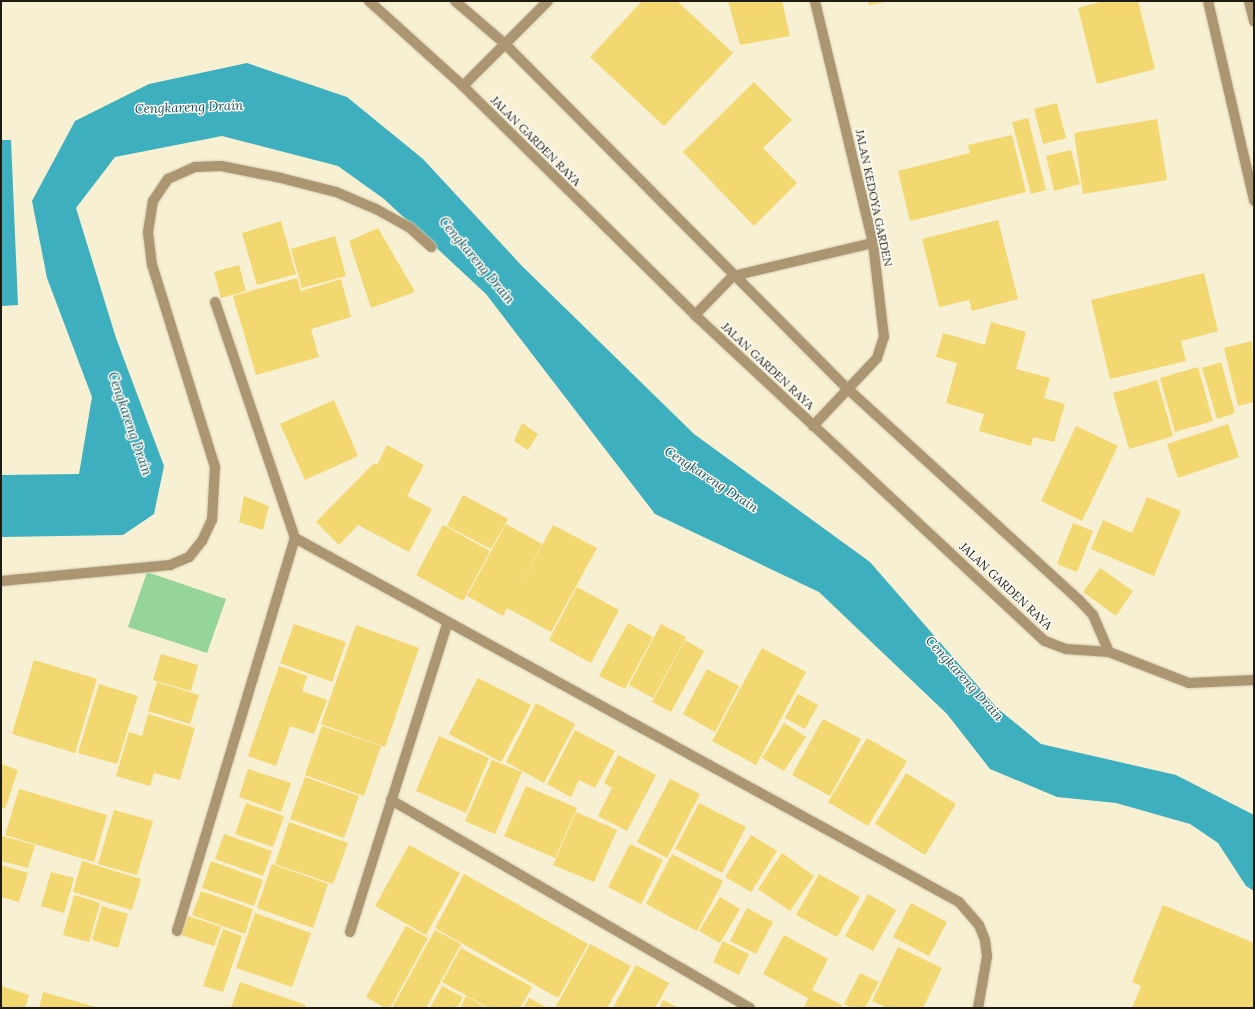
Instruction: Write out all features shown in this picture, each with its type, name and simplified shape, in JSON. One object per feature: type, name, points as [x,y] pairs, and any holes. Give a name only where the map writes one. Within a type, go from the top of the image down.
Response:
[{"type":"street","name":"JALAN GARDEN RAYA","points":[[369,1],[462,86],[695,315],[1045,641],[1066,649],[1108,652]]},
{"type":"street","points":[[455,1],[505,44],[733,276],[849,390],[1079,600],[1093,615],[1108,652],[1189,683],[1254,680]]},
{"type":"street","points":[[462,86],[548,1]]},
{"type":"street","name":"JALAN KEDOYA GARDEN","points":[[813,426],[849,390],[877,358],[884,336],[873,242],[815,1]]},
{"type":"street","points":[[1208,1],[1254,201]]},
{"type":"street","points":[[1249,1],[1254,21]]},
{"type":"street","points":[[1,581],[170,565],[189,557],[202,541],[212,520],[215,466],[152,265],[148,232],[153,202],[168,179],[195,167],[221,166],[281,178],[336,192],[376,209],[409,228],[431,247]]},
{"type":"street","points":[[695,315],[733,276],[873,242]]},
{"type":"street","points":[[177,930],[296,538],[215,302]]},
{"type":"street","points":[[296,538],[959,902],[979,925],[985,940],[987,958],[978,1008]]},
{"type":"street","points":[[350,932],[448,622]]},
{"type":"street","points":[[391,800],[750,1008]]},
{"type":"green space","points":[[147,572],[226,599],[207,653],[128,627]]},
{"type":"water","name":"Cengkareng Drain","points":[[247,63],[347,97],[423,159],[522,266],[694,434],[870,562],[997,708],[1041,744],[1176,775],[1254,815],[1254,891],[1246,886],[1218,843],[1190,824],[1116,803],[1057,797],[990,769],[947,714],[819,592],[655,514],[486,294],[384,199],[338,166],[222,136],[115,157],[76,208],[116,338],[164,466],[154,514],[123,535],[1,537],[1,475],[79,474],[92,397],[47,278],[32,201],[75,121],[149,84]]},
{"type":"water","points":[[1,140],[11,140],[18,305],[1,306]]},
{"type":"building","points":[[642,1],[677,1],[733,53],[664,126],[590,57]]},
{"type":"building","points":[[728,1],[782,1],[790,36],[740,45]]},
{"type":"building","points":[[868,1],[885,1],[885,2],[869,5]]},
{"type":"building","points":[[1104,1],[1138,1],[1155,69],[1097,84],[1078,8]]},
{"type":"building","points":[[754,82],[792,120],[763,148],[797,183],[754,226],[683,152]]},
{"type":"building","points":[[1057,103],[1066,138],[1043,144],[1034,109]]},
{"type":"building","points":[[1028,118],[1046,190],[1031,194],[1012,122]]},
{"type":"building","points":[[1157,119],[1167,180],[1083,194],[1074,133]]},
{"type":"building","points":[[1012,135],[1026,192],[910,221],[898,171],[970,153],[968,145]]},
{"type":"building","points":[[1071,150],[1080,184],[1054,191],[1046,156]]},
{"type":"building","points":[[998,220],[1018,299],[972,311],[969,300],[939,307],[922,239]]},
{"type":"building","points":[[281,221],[296,274],[257,285],[242,233]]},
{"type":"building","points":[[378,228],[415,292],[371,308],[349,241]]},
{"type":"building","points":[[335,236],[346,276],[302,288],[291,249]]},
{"type":"building","points":[[239,265],[246,291],[221,298],[214,272]]},
{"type":"building","points":[[1204,273],[1218,331],[1181,341],[1186,361],[1110,379],[1091,300]]},
{"type":"building","points":[[297,278],[301,291],[341,279],[351,317],[311,329],[319,357],[256,375],[233,296]]},
{"type":"building","points":[[991,322],[1026,332],[1016,369],[1050,378],[1044,398],[1065,404],[1054,442],[1033,437],[1031,446],[979,431],[984,414],[946,403],[957,363],[936,357],[943,333],[985,345]]},
{"type":"building","points":[[1252,341],[1254,402],[1238,406],[1224,348]]},
{"type":"building","points":[[1221,362],[1235,413],[1217,419],[1202,368]]},
{"type":"building","points":[[1198,367],[1213,421],[1175,432],[1160,378]]},
{"type":"building","points":[[1157,380],[1173,436],[1129,449],[1113,393]]},
{"type":"building","points":[[334,400],[358,456],[305,480],[280,424]]},
{"type":"building","points":[[522,423],[538,434],[528,450],[514,441]]},
{"type":"building","points":[[1228,424],[1239,457],[1178,478],[1167,444]]},
{"type":"building","points":[[1076,426],[1118,446],[1082,521],[1041,501]]},
{"type":"building","points":[[387,445],[424,465],[407,496],[432,509],[409,552],[358,525],[339,545],[316,522],[374,463],[377,465]]},
{"type":"building","points":[[463,495],[508,519],[491,549],[447,526]]},
{"type":"building","points":[[244,496],[269,506],[263,530],[239,522]]},
{"type":"building","points":[[1147,497],[1181,511],[1154,576],[1091,549],[1103,520],[1132,533]]},
{"type":"building","points":[[1073,523],[1093,531],[1077,572],[1057,564]]},
{"type":"building","points":[[506,524],[542,544],[518,590],[553,525],[597,548],[551,632],[507,608],[503,616],[467,596]]},
{"type":"building","points":[[443,525],[490,551],[463,601],[416,575]]},
{"type":"building","points":[[1100,568],[1133,591],[1116,616],[1083,592]]},
{"type":"building","points":[[577,587],[619,610],[591,663],[549,640]]},
{"type":"building","points":[[628,623],[653,637],[625,689],[599,676]]},
{"type":"building","points":[[294,624],[346,642],[332,682],[280,663]]},
{"type":"building","points":[[661,624],[686,637],[653,698],[629,685]]},
{"type":"building","points":[[356,625],[419,648],[385,747],[321,724]]},
{"type":"building","points":[[685,640],[704,651],[671,712],[652,702]]},
{"type":"building","points":[[762,648],[806,672],[756,765],[712,741]]},
{"type":"building","points":[[161,654],[198,665],[191,691],[153,680]]},
{"type":"building","points":[[34,660],[97,679],[75,753],[12,734]]},
{"type":"building","points":[[279,666],[307,676],[302,691],[327,700],[314,734],[290,726],[276,766],[248,756]]},
{"type":"building","points":[[707,669],[739,686],[715,732],[683,714]]},
{"type":"building","points":[[478,678],[531,705],[501,762],[449,734]]},
{"type":"building","points":[[157,682],[199,695],[190,724],[148,711]]},
{"type":"building","points":[[99,684],[138,696],[117,764],[78,753]]},
{"type":"building","points":[[798,694],[818,705],[805,729],[785,718]]},
{"type":"building","points":[[536,703],[575,724],[544,783],[506,762]]},
{"type":"building","points":[[148,714],[195,728],[180,780],[154,773],[150,786],[116,776],[129,732],[142,736]]},
{"type":"building","points":[[823,719],[861,739],[830,796],[792,775]]},
{"type":"building","points":[[784,723],[806,737],[784,771],[762,758]]},
{"type":"building","points":[[322,726],[381,746],[364,796],[305,775]]},
{"type":"building","points":[[575,730],[615,751],[595,788],[579,780],[571,797],[547,784]]},
{"type":"building","points":[[439,736],[489,758],[466,813],[416,791]]},
{"type":"building","points":[[867,738],[907,761],[868,826],[828,802]]},
{"type":"building","points":[[618,755],[656,775],[627,831],[598,816],[612,788],[604,783]]},
{"type":"building","points":[[492,760],[522,772],[495,834],[465,821]]},
{"type":"building","points":[[1,764],[18,770],[5,809],[1,807]]},
{"type":"building","points":[[248,769],[291,783],[281,812],[239,797]]},
{"type":"building","points":[[906,773],[956,804],[925,855],[875,824]]},
{"type":"building","points":[[305,777],[359,796],[344,838],[290,819]]},
{"type":"building","points":[[670,779],[700,794],[667,858],[637,842]]},
{"type":"building","points":[[526,786],[577,808],[555,858],[504,836]]},
{"type":"building","points":[[19,789],[107,815],[94,862],[5,835]]},
{"type":"building","points":[[246,803],[284,816],[273,847],[235,834]]},
{"type":"building","points":[[699,803],[746,827],[722,873],[675,849]]},
{"type":"building","points":[[114,810],[153,821],[137,875],[98,864]]},
{"type":"building","points":[[576,812],[617,830],[594,882],[553,865]]},
{"type":"building","points":[[289,822],[348,843],[333,884],[275,864]]},
{"type":"building","points":[[224,834],[272,851],[263,876],[215,859]]},
{"type":"building","points":[[751,835],[777,851],[751,892],[725,877]]},
{"type":"building","points":[[2,836],[35,845],[28,868],[1,861]]},
{"type":"building","points":[[630,844],[663,860],[641,904],[608,887]]},
{"type":"building","points":[[409,845],[460,873],[426,935],[375,906]]},
{"type":"building","points":[[782,853],[814,876],[790,911],[758,889]]},
{"type":"building","points":[[672,854],[723,881],[697,931],[646,904]]},
{"type":"building","points":[[82,861],[141,879],[132,910],[73,892]]},
{"type":"building","points":[[211,861],[263,880],[254,906],[202,888]]},
{"type":"building","points":[[272,864],[328,884],[313,928],[257,908]]},
{"type":"building","points":[[1,865],[28,873],[19,902],[1,897]]},
{"type":"building","points":[[51,872],[74,878],[64,913],[41,906]]},
{"type":"building","points":[[464,874],[588,944],[558,998],[435,928]]},
{"type":"building","points":[[819,874],[860,897],[837,937],[796,915]]},
{"type":"building","points":[[201,891],[253,909],[245,934],[192,915]]},
{"type":"building","points":[[868,894],[896,910],[873,951],[845,936]]},
{"type":"building","points":[[74,895],[100,903],[89,942],[63,935]]},
{"type":"building","points":[[720,897],[740,909],[720,943],[699,931]]},
{"type":"building","points":[[911,903],[947,922],[929,956],[893,937]]},
{"type":"building","points":[[1163,905],[1254,943],[1254,1008],[1132,1008],[1141,986],[1132,982]]},
{"type":"building","points":[[102,906],[128,914],[118,948],[92,940]]},
{"type":"building","points":[[747,908],[773,922],[756,954],[730,941]]},
{"type":"building","points":[[255,913],[311,933],[292,987],[236,968]]},
{"type":"building","points":[[188,916],[221,927],[214,946],[181,935]]},
{"type":"building","points":[[406,926],[428,938],[390,1008],[385,1008],[366,997]]},
{"type":"building","points":[[223,929],[242,936],[223,992],[203,986]]},
{"type":"building","points":[[435,930],[461,944],[426,1008],[392,1008]]},
{"type":"building","points":[[784,935],[828,959],[812,990],[842,1005],[841,1008],[804,1008],[808,998],[763,974]]},
{"type":"building","points":[[723,941],[749,954],[739,975],[713,962]]},
{"type":"building","points":[[590,944],[631,966],[607,1008],[555,1008]]},
{"type":"building","points":[[898,947],[942,968],[923,1008],[887,1008],[872,1001]]},
{"type":"building","points":[[461,948],[532,987],[520,1008],[489,1008],[442,982]]},
{"type":"building","points":[[636,965],[669,983],[655,1008],[613,1008]]},
{"type":"building","points":[[860,973],[879,982],[865,1008],[852,1008],[844,1004]]},
{"type":"building","points":[[240,982],[306,1005],[305,1008],[231,1008]]},
{"type":"building","points":[[1,986],[29,995],[25,1008],[1,1008]]},
{"type":"building","points":[[442,986],[463,997],[457,1008],[430,1008]]},
{"type":"building","points":[[43,992],[99,1008],[39,1008]]},
{"type":"building","points":[[466,996],[487,1008],[460,1008]]},
{"type":"building","points":[[529,998],[548,1008],[523,1008]]},
{"type":"building","points":[[663,1000],[679,1008],[659,1008]]}]
